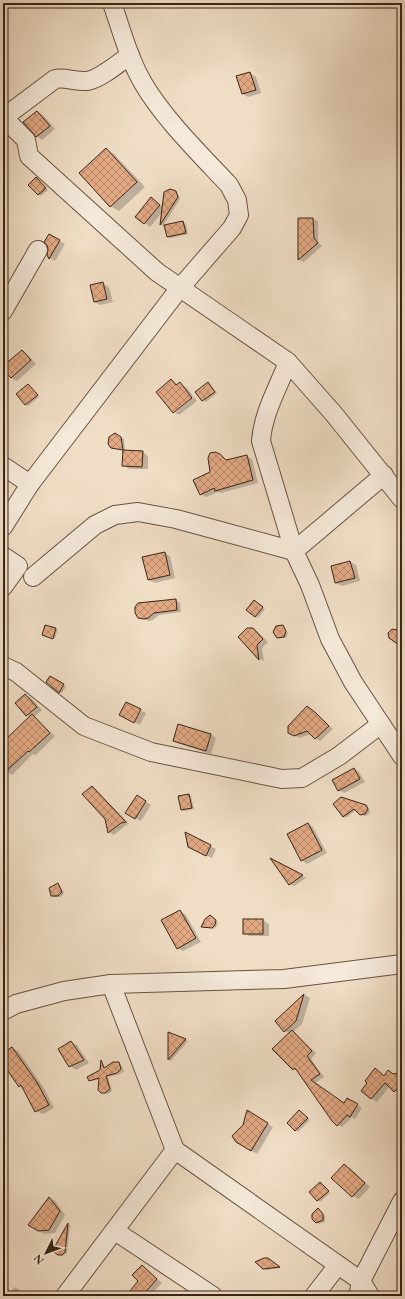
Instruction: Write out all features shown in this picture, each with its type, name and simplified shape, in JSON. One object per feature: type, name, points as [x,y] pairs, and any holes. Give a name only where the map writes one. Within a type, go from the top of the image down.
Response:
[{"type":"street","points":[[3,527],[30,484],[179,289],[232,228],[239,214],[238,200],[229,185],[157,105],[142,81],[130,55],[112,3]]},
{"type":"street","points":[[130,55],[94,79],[85,81],[60,78],[55,79],[3,118],[26,140],[29,156],[157,272],[179,289],[288,362],[333,413],[402,499]]},
{"type":"street","points":[[3,310],[38,250]]},
{"type":"street","points":[[288,362],[265,417],[261,441],[294,551],[310,585],[330,639],[353,682],[402,756]]},
{"type":"street","points":[[3,466],[30,484]]},
{"type":"street","points":[[294,551],[384,475]]},
{"type":"street","points":[[33,577],[95,525],[116,515],[138,512],[176,519],[294,551]]},
{"type":"street","points":[[3,556],[18,566],[3,587]]},
{"type":"street","points":[[3,666],[16,672],[84,726],[151,752],[282,779],[296,780],[302,778],[339,756],[381,724]]},
{"type":"street","points":[[3,1011],[16,1004],[64,991],[111,984],[284,979],[402,964]]},
{"type":"street","points":[[111,984],[175,1150],[338,1265],[363,1291],[402,1201]]},
{"type":"street","points":[[65,1296],[175,1150]]},
{"type":"street","points":[[115,1231],[194,1291],[213,1296]]},
{"type":"street","points":[[314,1296],[338,1265]]},
{"type":"building","points":[[250,72],[256,90],[242,94],[236,76]]},
{"type":"building","points":[[37,111],[50,126],[36,137],[23,122]]},
{"type":"building","points":[[106,148],[137,182],[110,207],[79,173]]},
{"type":"building","points":[[36,177],[46,188],[38,195],[28,185]]},
{"type":"building","points":[[170,189],[176,191],[178,197],[160,225],[164,192]]},
{"type":"building","points":[[151,197],[160,205],[144,224],[135,217]]},
{"type":"building","points":[[298,218],[313,218],[314,238],[318,243],[298,260]]},
{"type":"building","points":[[183,221],[186,233],[167,237],[164,225]]},
{"type":"building","points":[[49,234],[60,240],[49,259],[47,255],[47,245],[44,242]]},
{"type":"building","points":[[103,282],[107,299],[94,302],[90,285]]},
{"type":"building","points":[[22,350],[31,360],[11,378],[3,370],[3,366]]},
{"type":"building","points":[[171,379],[176,385],[180,382],[192,398],[173,413],[156,392]]},
{"type":"building","points":[[208,382],[215,392],[202,401],[195,392]]},
{"type":"building","points":[[28,384],[38,395],[25,405],[16,394]]},
{"type":"building","points":[[115,433],[121,437],[123,450],[111,448],[108,444],[109,437]]},
{"type":"building","points":[[123,450],[143,451],[142,467],[122,466]]},
{"type":"building","points":[[215,452],[220,454],[226,460],[247,455],[253,480],[215,491],[214,488],[200,495],[193,480],[210,472],[208,458],[210,453]]},
{"type":"building","points":[[165,552],[170,575],[148,580],[142,557]]},
{"type":"building","points":[[350,561],[355,578],[335,583],[331,566]]},
{"type":"building","points":[[176,599],[177,610],[154,613],[148,618],[144,619],[138,618],[135,613],[135,607],[138,603]]},
{"type":"building","points":[[254,600],[263,607],[255,617],[246,610]]},
{"type":"building","points":[[45,625],[56,628],[53,639],[42,635]]},
{"type":"building","points":[[283,625],[286,631],[284,637],[277,638],[273,632],[276,626]]},
{"type":"building","points":[[247,628],[253,628],[263,639],[257,645],[259,660],[238,637]]},
{"type":"building","points":[[392,629],[397,630],[402,637],[402,647],[389,638],[388,633]]},
{"type":"building","points":[[50,676],[64,684],[59,693],[46,682]]},
{"type":"building","points":[[25,694],[37,707],[26,716],[15,703]]},
{"type":"building","points":[[126,702],[141,709],[134,723],[119,715]]},
{"type":"building","points":[[307,706],[329,726],[315,739],[307,731],[294,736],[288,733],[288,726]]},
{"type":"building","points":[[32,714],[50,733],[3,774],[3,742]]},
{"type":"building","points":[[178,724],[211,734],[206,751],[173,741]]},
{"type":"building","points":[[354,768],[360,779],[338,791],[332,780]]},
{"type":"building","points":[[92,786],[126,822],[121,823],[108,833],[105,819],[82,794]]},
{"type":"building","points":[[189,794],[192,808],[181,810],[178,796]]},
{"type":"building","points":[[137,795],[146,801],[135,819],[125,813]]},
{"type":"building","points":[[341,797],[366,805],[368,809],[365,814],[360,815],[354,809],[343,817],[333,804]]},
{"type":"building","points":[[308,823],[322,850],[301,861],[287,834]]},
{"type":"building","points":[[185,832],[211,845],[206,856],[188,847]]},
{"type":"building","points":[[270,858],[303,875],[289,885]]},
{"type":"building","points":[[58,883],[62,892],[58,896],[51,896],[49,888]]},
{"type":"building","points":[[180,910],[196,938],[177,949],[161,920]]},
{"type":"building","points":[[210,915],[216,920],[215,925],[212,928],[201,927],[205,919]]},
{"type":"building","points":[[243,919],[263,919],[263,934],[243,934]]},
{"type":"building","points":[[304,994],[296,1021],[284,1032],[275,1021]]},
{"type":"building","points":[[292,1030],[312,1051],[307,1056],[320,1074],[311,1080],[344,1103],[347,1098],[358,1104],[350,1117],[347,1115],[337,1126],[295,1068],[293,1070],[272,1049]]},
{"type":"building","points":[[168,1032],[186,1039],[168,1060]]},
{"type":"building","points":[[71,1041],[84,1060],[69,1067],[58,1049]]},
{"type":"building","points":[[12,1047],[38,1084],[49,1105],[35,1112],[21,1085],[19,1087],[3,1064],[3,1053]]},
{"type":"building","points":[[101,1060],[104,1068],[113,1062],[119,1062],[121,1069],[117,1073],[106,1076],[110,1089],[105,1093],[101,1093],[98,1090],[99,1078],[89,1081],[87,1077],[100,1070]]},
{"type":"building","points":[[375,1068],[384,1076],[388,1070],[393,1074],[398,1073],[402,1076],[402,1083],[394,1092],[385,1083],[371,1099],[361,1091],[367,1083],[365,1081]]},
{"type":"building","points":[[247,1110],[268,1123],[251,1151],[236,1142],[232,1136],[243,1125]]},
{"type":"building","points":[[299,1110],[308,1118],[295,1131],[287,1123]]},
{"type":"building","points":[[344,1164],[365,1183],[352,1197],[331,1178]]},
{"type":"building","points":[[320,1182],[329,1191],[317,1201],[309,1192]]},
{"type":"building","points":[[49,1197],[60,1211],[49,1230],[38,1231],[28,1225]]},
{"type":"building","points":[[318,1208],[323,1214],[323,1220],[316,1223],[312,1219],[312,1214]]},
{"type":"building","points":[[68,1223],[65,1252],[62,1255],[58,1255],[54,1252],[54,1248]]},
{"type":"building","points":[[268,1258],[280,1267],[263,1269],[255,1262]]},
{"type":"building","points":[[142,1265],[157,1279],[142,1296],[126,1296],[138,1281],[132,1275]]}]
